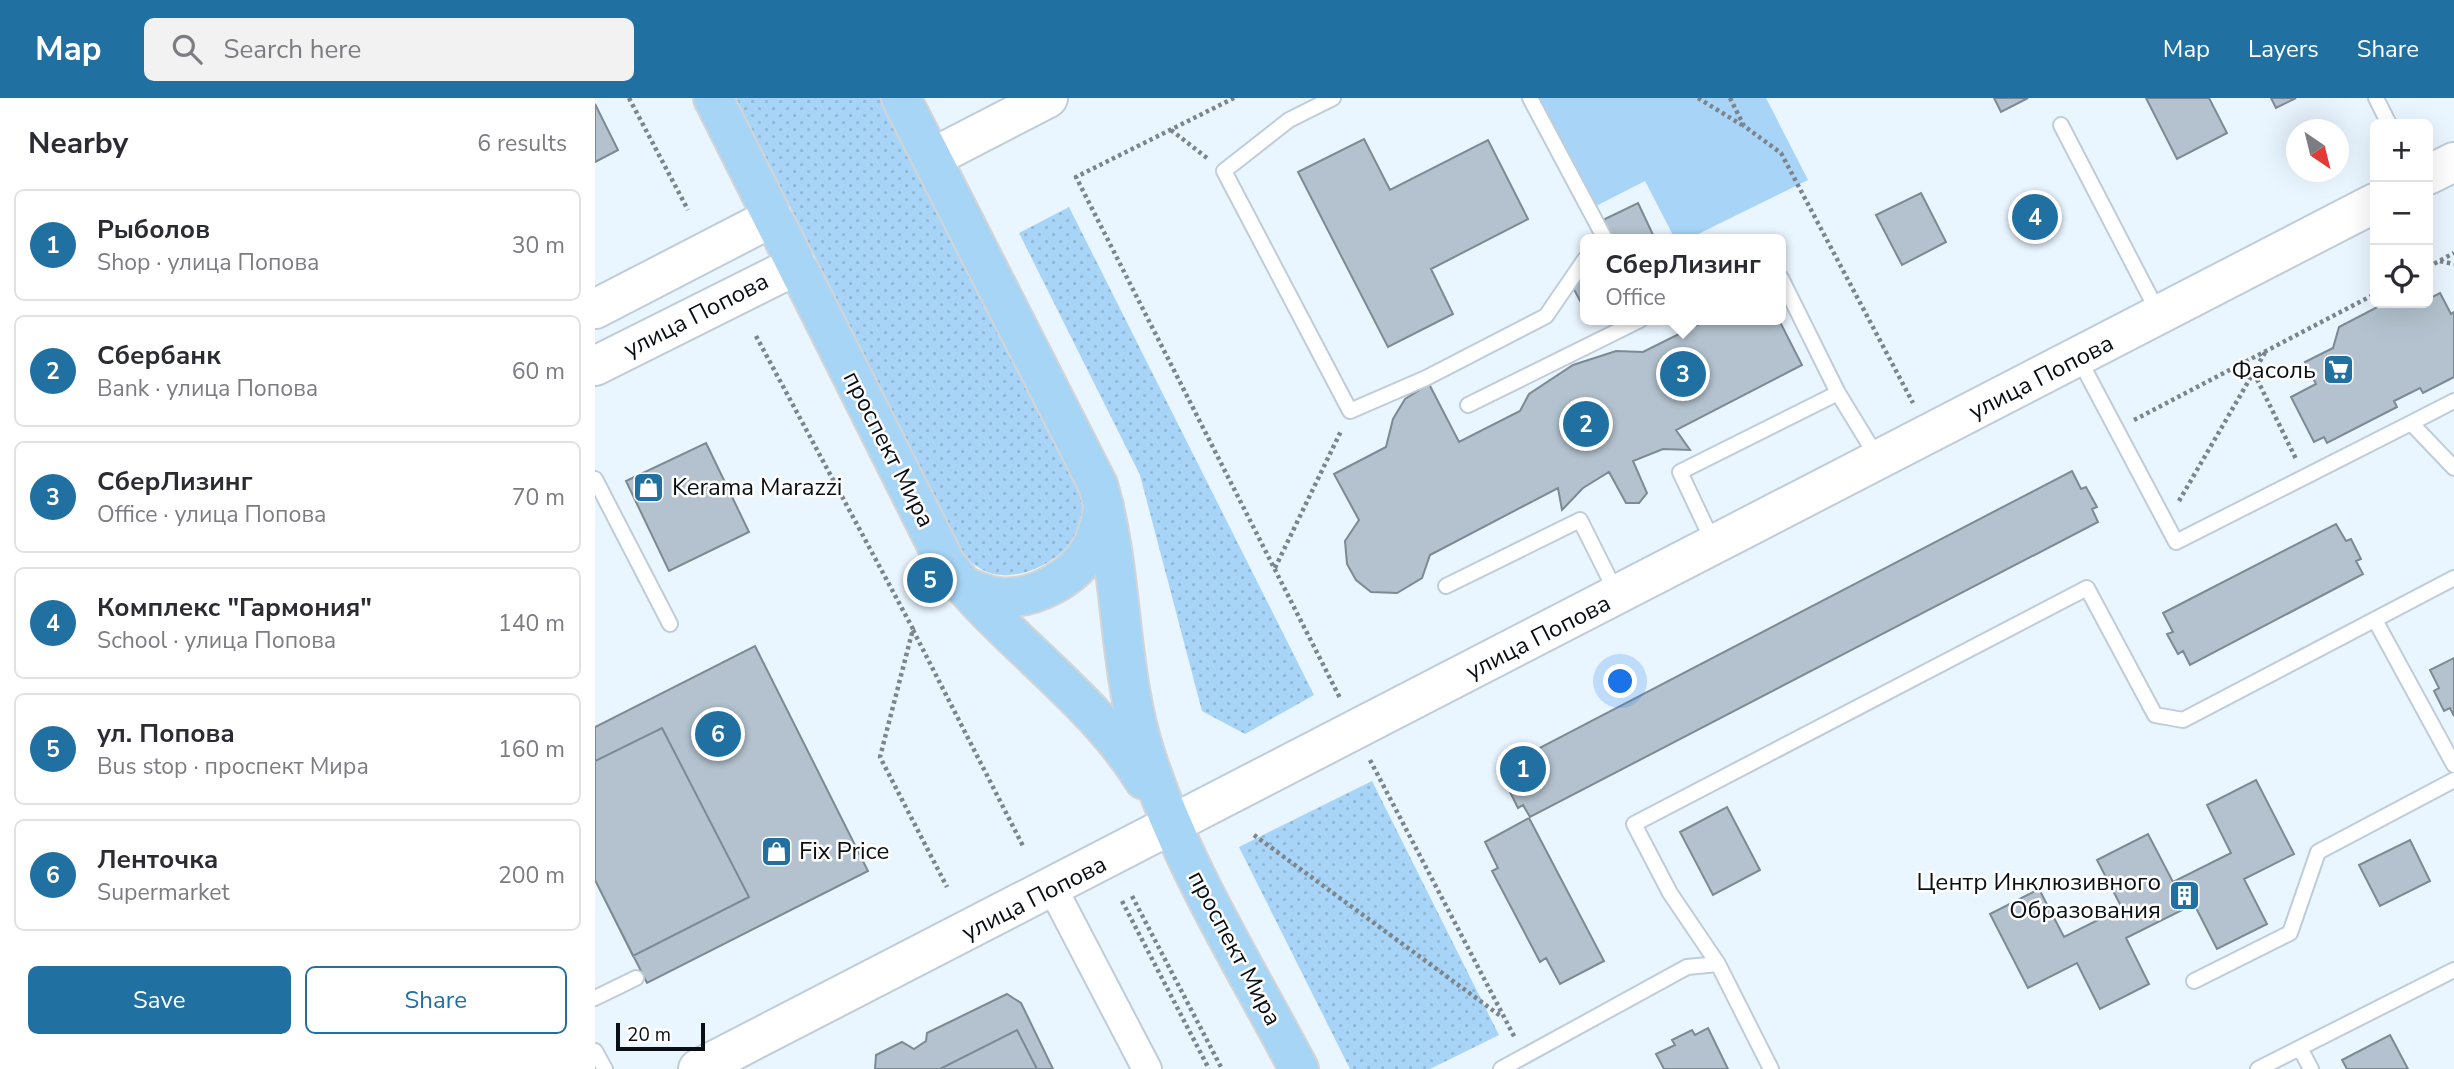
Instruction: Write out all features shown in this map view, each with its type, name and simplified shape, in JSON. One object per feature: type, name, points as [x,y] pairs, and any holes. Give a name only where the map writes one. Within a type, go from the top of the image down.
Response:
[{"type":"main road","name":"проспект Мира","points":[[713,98],[946,564],[990,616],[1086,706],[1131,758],[1173,826],[1299,1069]]},
{"type":"main road","name":"проспект Мира","points":[[901,98],[1098,485],[1115,556],[1128,685],[1144,752],[1173,826]]},
{"type":"main road","points":[[962,584],[1000,598],[1028,595],[1048,587],[1066,576],[1092,548],[1104,506]]},
{"type":"street","points":[[932,158],[1048,98]]},
{"type":"street","points":[[2433,173],[2454,162]]},
{"type":"street","name":"улица Попова","points":[[698,1069],[1053,889],[2370,206]]},
{"type":"street","points":[[595,309],[773,218]]},
{"type":"street","name":"улица Попова","points":[[595,366],[797,265]]},
{"type":"street","points":[[1053,889],[1147,1069]]},
{"type":"lane","points":[[1333,98],[1289,120],[1224,171],[1350,411],[1426,378],[1546,316],[1580,265]]},
{"type":"lane","points":[[1529,98],[1600,234]]},
{"type":"lane","points":[[2376,98],[2386,119]]},
{"type":"lane","points":[[2061,125],[2160,315]]},
{"type":"lane","points":[[1786,288],[1838,393],[1880,461]]},
{"type":"lane","points":[[1468,405],[1630,325]]},
{"type":"lane","points":[[2078,359],[2176,542],[2454,401]]},
{"type":"lane","points":[[1715,545],[1680,472],[1838,393]]},
{"type":"lane","points":[[2411,423],[2454,468]]},
{"type":"lane","points":[[595,479],[670,624]]},
{"type":"lane","points":[[1446,586],[1580,520],[1618,596]]},
{"type":"lane","points":[[1772,1069],[1718,964],[1669,893],[1634,824],[2087,589],[2155,715],[2183,720],[2454,578]]},
{"type":"lane","points":[[2375,620],[2454,765]]},
{"type":"lane","points":[[2194,981],[2290,933],[2318,852],[2454,780]]},
{"type":"lane","points":[[1501,1069],[1687,967],[1718,964]]},
{"type":"lane","points":[[2258,1069],[2454,970]]},
{"type":"lane","points":[[595,998],[636,978]]},
{"type":"lane","points":[[2300,1048],[2311,1069]]},
{"type":"lane","points":[[595,1051],[604,1069]]},
{"type":"path","points":[[629,98],[688,210]]},
{"type":"path","points":[[1234,98],[1076,177],[1503,1018],[1254,835]]},
{"type":"path","points":[[1698,98],[1781,153],[1915,406]]},
{"type":"path","points":[[1730,98],[1744,126]]},
{"type":"path","points":[[1171,130],[1224,171]]},
{"type":"path","points":[[2433,264],[2454,253]]},
{"type":"path","points":[[2439,261],[2454,264]]},
{"type":"path","points":[[2116,429],[2370,297]]},
{"type":"path","points":[[756,336],[913,629],[1024,848]]},
{"type":"path","points":[[2167,524],[2266,350]]},
{"type":"path","points":[[2254,372],[2306,478]]},
{"type":"path","points":[[1275,568],[1350,411]]},
{"type":"path","points":[[913,629],[880,757],[947,887]]},
{"type":"path","points":[[1132,896],[1221,1069]]},
{"type":"path","points":[[1122,901],[1209,1069]]},
{"type":"shaded area","points":[[732,98],[889,98],[1085,492],[1084,515],[1079,529],[1063,550],[1052,559],[1027,572],[1000,575],[983,570],[961,553]]},
{"type":"shaded area","points":[[1539,98],[1766,98],[1808,180],[1698,234],[1672,234],[1645,181],[1594,207]]},
{"type":"shaded area","points":[[1069,207],[1314,695],[1245,734],[1202,711],[1140,475],[1019,233]]},
{"type":"shaded area","points":[[1372,781],[1499,1035],[1430,1069],[1350,1069],[1239,847]]},
{"type":"building","points":[[1994,98],[2028,98],[2001,112]]},
{"type":"building","points":[[2146,98],[2209,98],[2227,133],[2177,159]]},
{"type":"building","points":[[2271,98],[2296,98],[2276,108]]},
{"type":"building","points":[[595,104],[618,150],[595,162]]},
{"type":"building","points":[[1364,139],[1390,190],[1488,140],[1528,219],[1431,269],[1453,314],[1388,347],[1298,172]]},
{"type":"building","points":[[1921,193],[1946,242],[1902,265],[1876,215]]},
{"type":"building","points":[[1638,203],[1653,234],[1602,234],[1605,219]]},
{"type":"building","points":[[1580,277],[1580,301],[1570,282]]},
{"type":"building","points":[[2440,293],[2451,314],[2454,312],[2454,377],[2423,393],[2420,388],[2394,401],[2397,407],[2327,443],[2324,437],[2314,442],[2291,397],[2316,384],[2305,362],[2333,348],[2339,327],[2375,308],[2433,308],[2433,296]]},
{"type":"building","points":[[1697,325],[1782,325],[1802,365],[1676,430],[1690,450],[1663,449],[1633,461],[1647,493],[1639,503],[1626,503],[1609,472],[1583,488],[1562,510],[1558,488],[1430,555],[1422,578],[1397,593],[1371,592],[1356,580],[1347,564],[1345,541],[1359,520],[1334,474],[1386,447],[1393,419],[1405,399],[1429,384],[1459,442],[1520,411],[1529,394],[1573,365],[1616,351],[1643,352]]},
{"type":"building","points":[[706,443],[749,532],[669,571],[626,481]]},
{"type":"building","points":[[2072,471],[2081,489],[2086,487],[2097,507],[2092,509],[2098,522],[1530,817],[1523,805],[1518,808],[1508,788],[1513,785],[1503,767]]},
{"type":"building","points":[[2336,524],[2346,541],[2351,539],[2361,559],[2356,561],[2363,574],[2190,665],[2183,651],[2178,654],[2167,634],[2173,632],[2163,613]]},
{"type":"building","points":[[755,646],[868,871],[647,983],[595,880],[595,727]]},
{"type":"building","points":[[2454,658],[2454,716],[2450,708],[2444,711],[2434,691],[2439,688],[2430,670]]},
{"type":"building","points":[[662,728],[749,897],[633,956],[595,880],[595,761]]},
{"type":"building","name":"Центр Инклюзивного Образования","points":[[2256,780],[2294,854],[2244,879],[2267,924],[2217,949],[2194,904],[2126,938],[2149,984],[2100,1009],[2077,963],[2028,988],[1990,914],[2039,889],[2064,937],[2122,908],[2097,860],[2148,834],[2173,882],[2231,853],[2207,805]]},
{"type":"building","points":[[1727,807],[1760,870],[1713,895],[1680,832]]},
{"type":"building","points":[[1529,818],[1604,961],[1560,984],[1546,958],[1540,962],[1492,871],[1498,868],[1485,842]]},
{"type":"building","points":[[2410,840],[2430,881],[2380,906],[2359,865]]},
{"type":"building","points":[[1007,994],[1021,1003],[1053,1069],[875,1069],[876,1055],[902,1042],[914,1049],[926,1041],[927,1033]]},
{"type":"building","points":[[1708,1028],[1728,1069],[1664,1069],[1656,1054],[1675,1045],[1672,1040],[1692,1030],[1695,1035]]},
{"type":"building","points":[[1017,1030],[1037,1069],[940,1069]]},
{"type":"building","points":[[1017,1030],[1037,1069],[940,1069]]},
{"type":"building","points":[[2390,1035],[2408,1069],[2347,1069],[2342,1060]]},
{"type":"place","name":"Комплекс \"Гармония\"","points":[[2035,217]]},
{"type":"place","name":"Фасоль","points":[[2339,370]]},
{"type":"place","name":"СберЛизинг","points":[[1683,374]]},
{"type":"place","name":"Сбербанк","points":[[1586,424]]},
{"type":"place","name":"Kerama Marazzi","points":[[649,487]]},
{"type":"place","name":"ул. Попова","points":[[930,580]]},
{"type":"place","name":"Ленточка","points":[[718,734]]},
{"type":"place","name":"Рыболов","points":[[1523,769]]},
{"type":"place","name":"Fix Price","points":[[776,851]]},
{"type":"place","name":"Центр Инклюзивного Образования","points":[[2184,896]]}]
